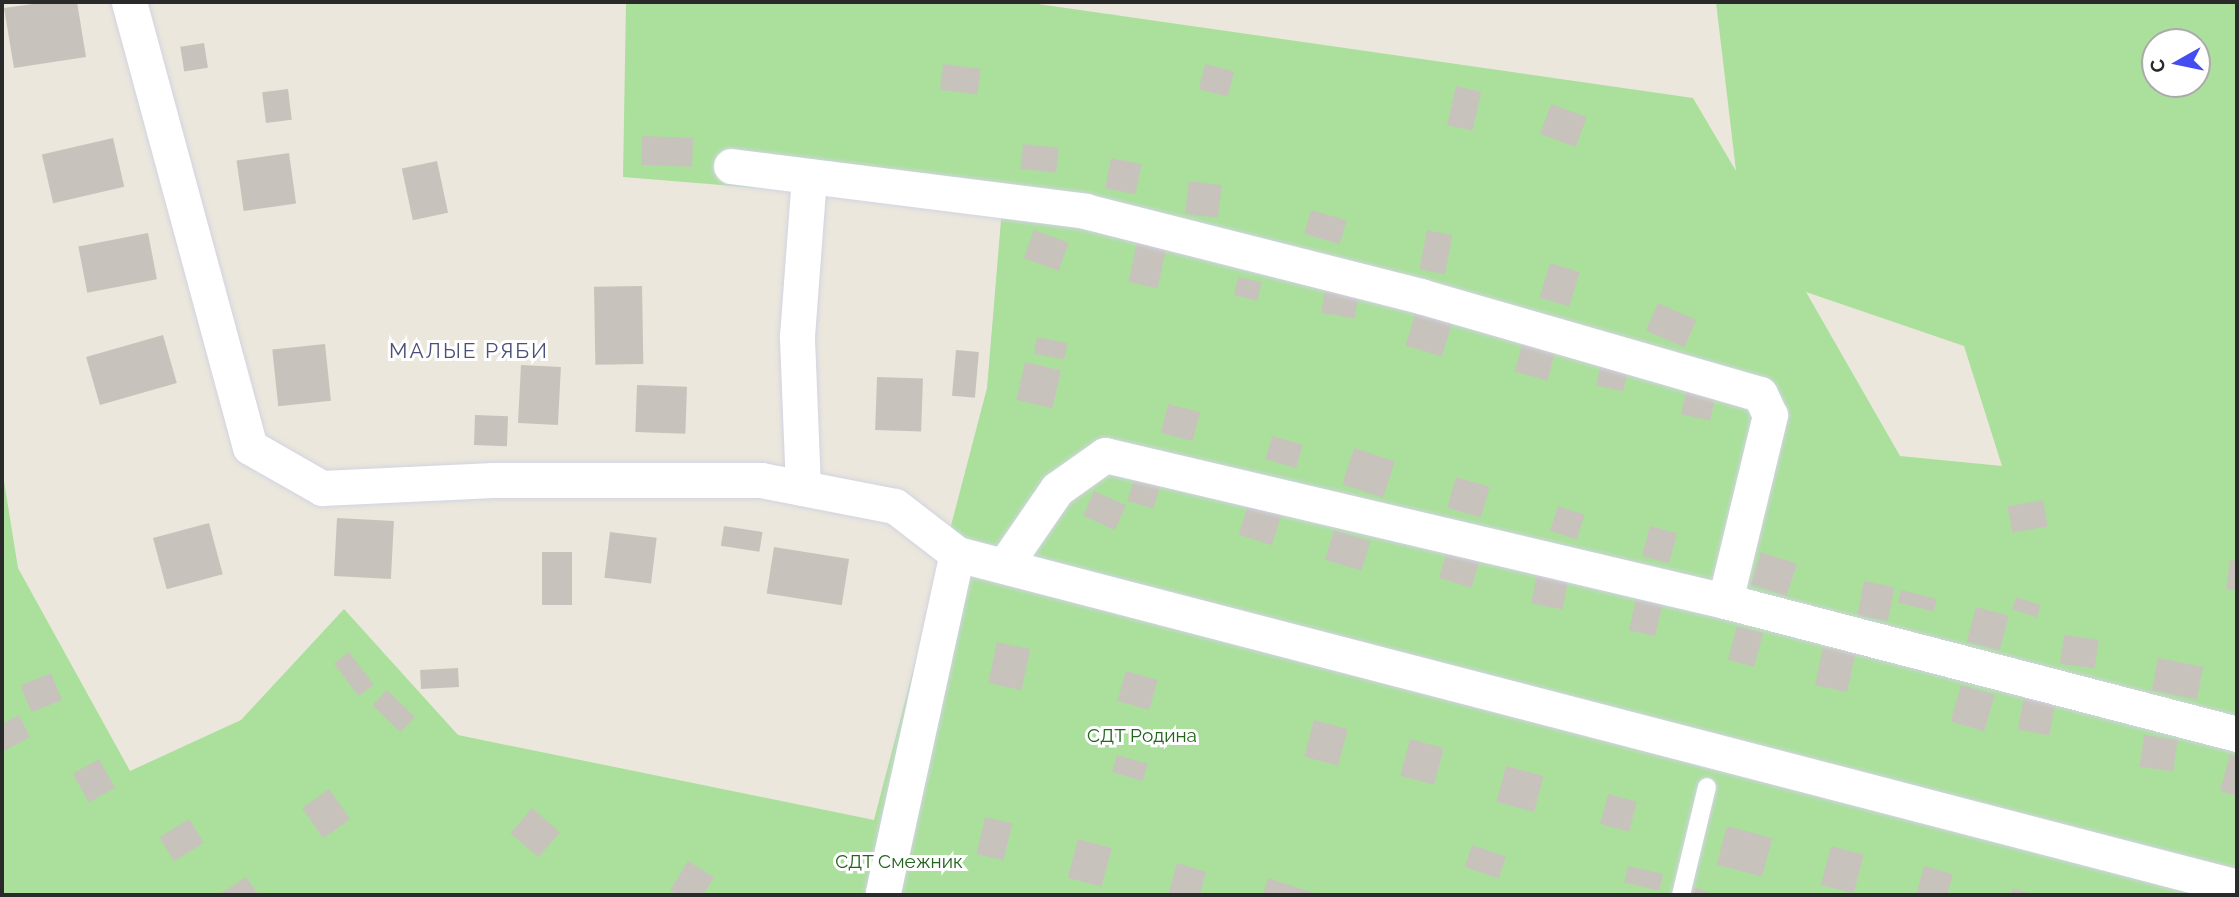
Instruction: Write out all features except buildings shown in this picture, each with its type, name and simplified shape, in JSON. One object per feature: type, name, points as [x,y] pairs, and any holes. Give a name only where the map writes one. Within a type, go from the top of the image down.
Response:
[{"type":"street","points":[[130,2],[250,447],[323,488],[493,480],[747,480],[895,506],[957,554],[2237,887]]},
{"type":"street","points":[[731,166],[1085,211],[1420,296],[1760,394],[1770,415],[1725,601]]},
{"type":"street","points":[[803,488],[797,336],[809,176]]},
{"type":"street","points":[[1004,566],[1057,489],[1105,455],[1725,601],[2237,734]]},
{"type":"street","points":[[887,894],[957,554]]},
{"type":"lane","points":[[1681,895],[1707,787]]},
{"type":"green space","points":[[626,2],[1024,2],[1693,98],[1736,171],[1716,2],[2237,2],[2237,895],[2,895],[2,469],[18,568],[130,771],[241,720],[344,609],[458,735],[874,820],[987,388],[1002,208],[623,177]],"holes":[[[1806,292],[1964,346],[2002,466],[1900,456]]]},
{"type":"district","name":"МАЛЫЕ РЯБИ","points":[[469,351]]},
{"type":"park label","name":"СДТ Родина","points":[[1142,736]]},
{"type":"park label","name":"СДТ Смежник","points":[[899,862]]}]
